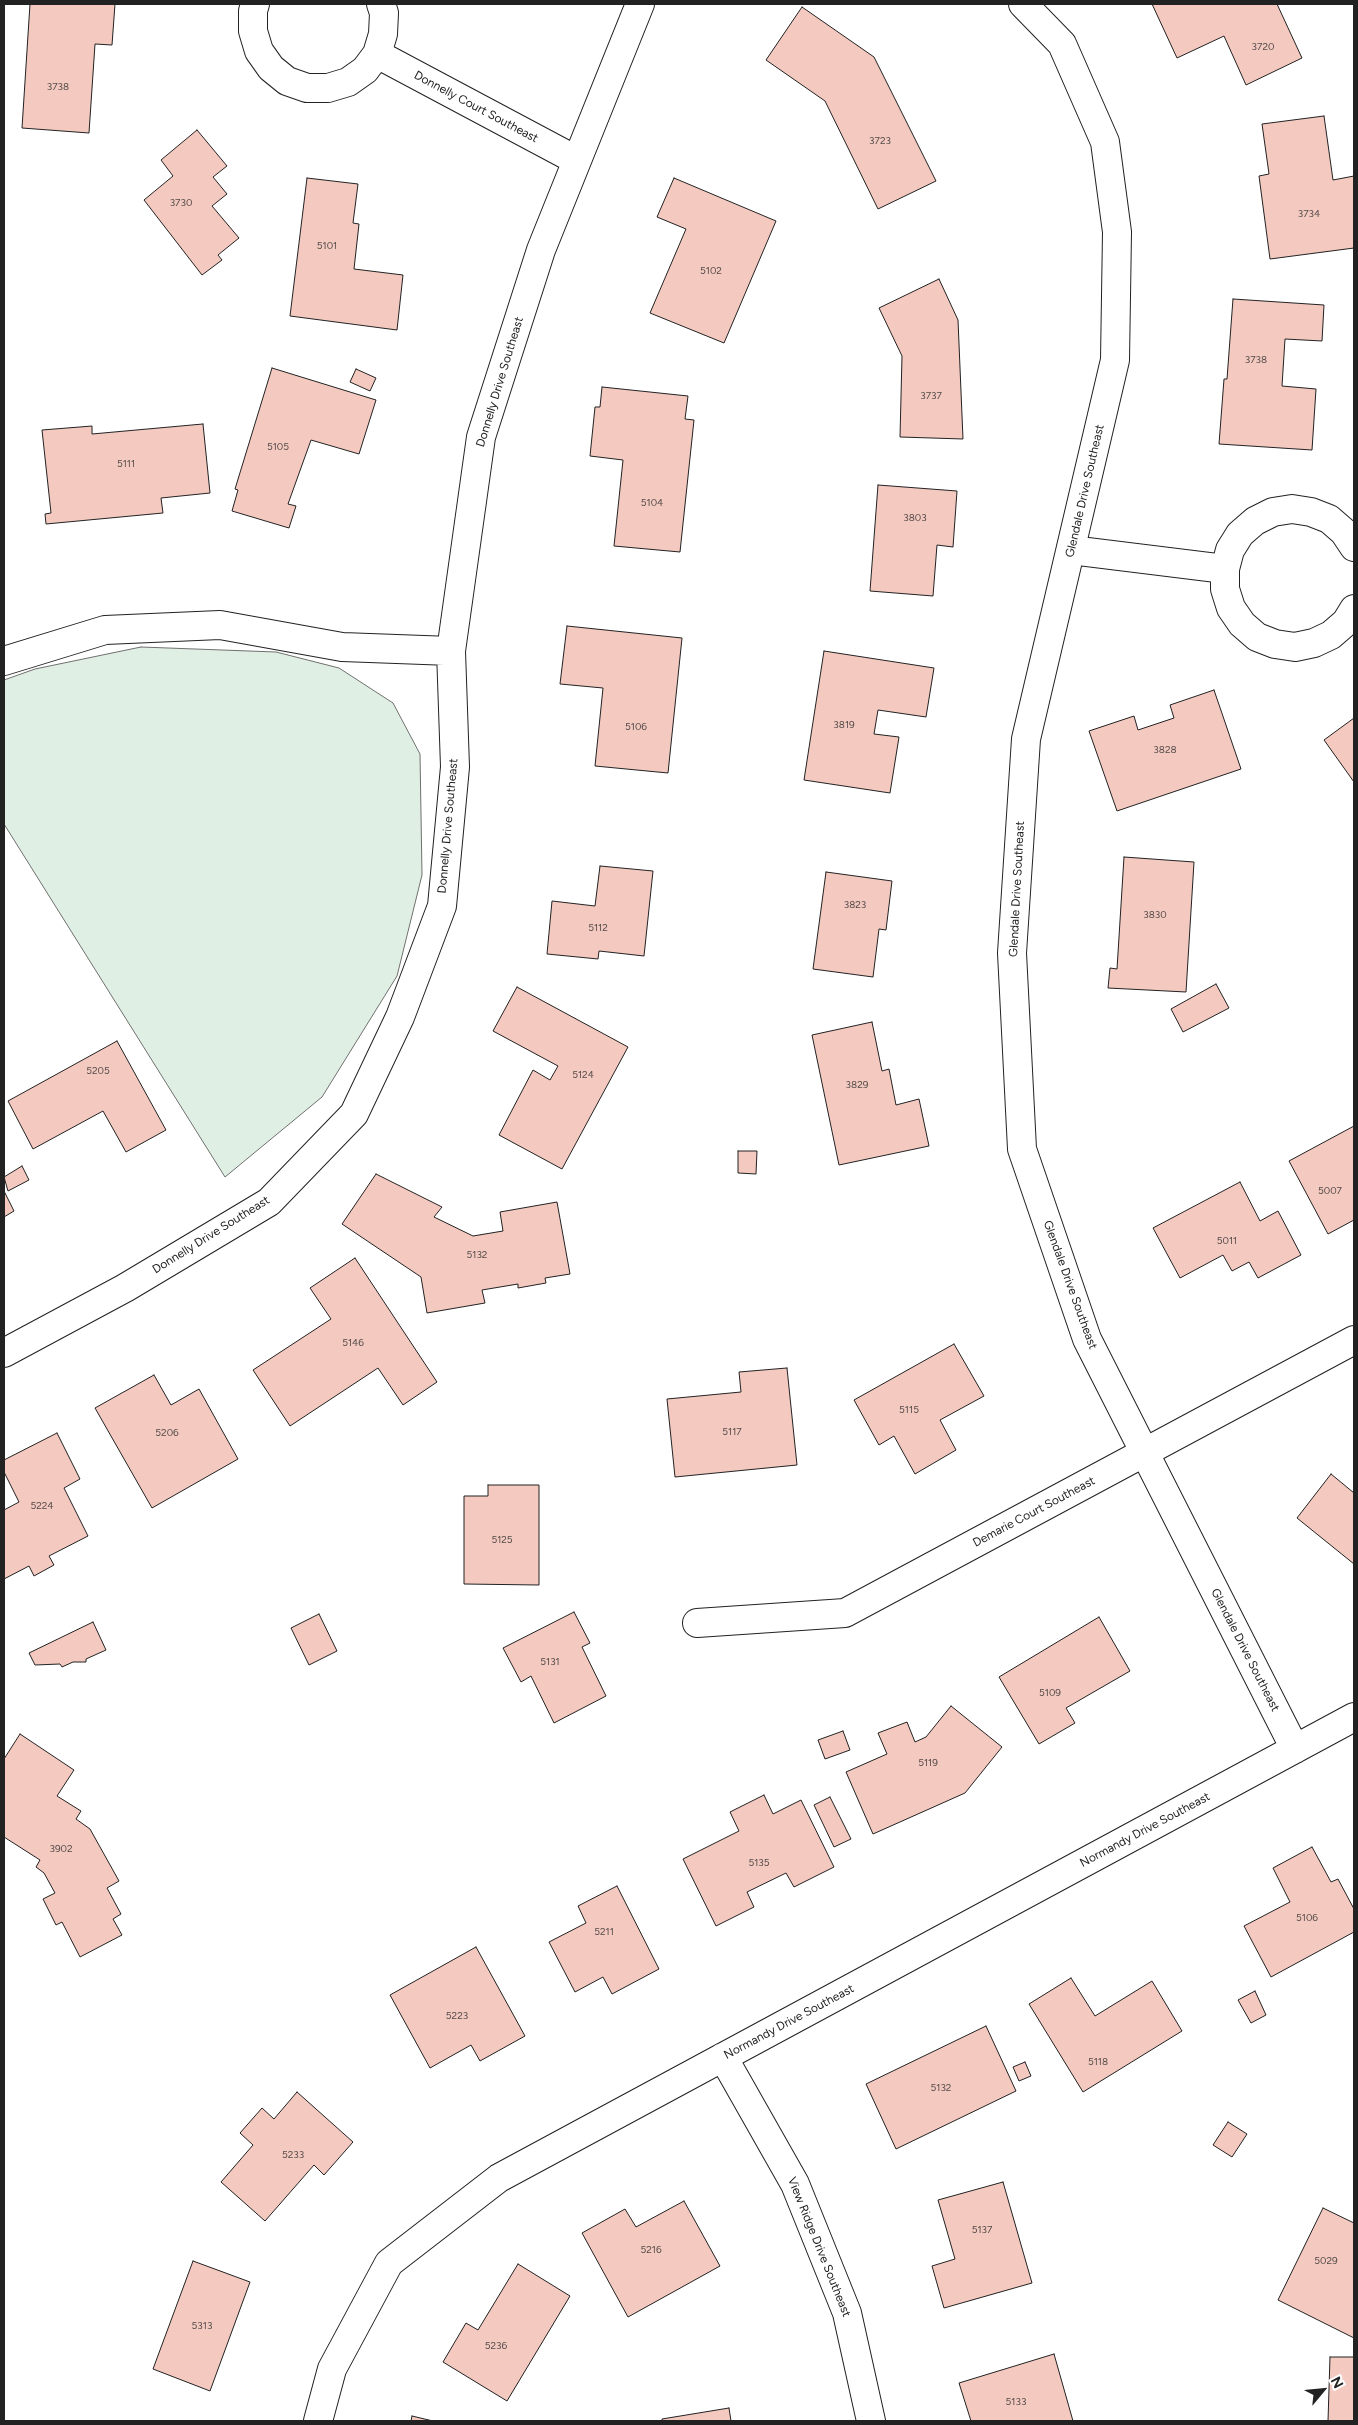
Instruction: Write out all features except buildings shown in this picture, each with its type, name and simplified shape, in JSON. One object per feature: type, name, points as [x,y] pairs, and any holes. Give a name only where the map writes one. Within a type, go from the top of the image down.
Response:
[{"type":"street","points":[[255,4],[253,31],[259,51],[271,68],[287,81],[307,88],[328,88],[348,82],[365,70],[377,54],[383,34],[384,13],[381,4]]},
{"type":"street","name":"Donnelly Drive Southeast","points":[[4,1353],[126,1288],[269,1202],[354,1114],[400,1017],[442,906],[455,767],[451,651],[481,437],[541,250],[640,4]]},
{"type":"street","name":"Glendale Drive Southeast","points":[[1023,4],[1062,44],[1105,142],[1117,232],[1115,360],[1026,739],[1012,953],[1022,1149],[1087,1339],[1295,1749]]},
{"type":"street","name":"Donnelly Court Southeast","points":[[377,54],[576,160]]},
{"type":"street","points":[[1354,547],[1344,532],[1329,519],[1311,512],[1292,509],[1273,512],[1255,520],[1240,534],[1230,550],[1225,569],[1225,589],[1232,608],[1242,624],[1257,637],[1275,644],[1295,647],[1314,644],[1331,635],[1346,622],[1354,609]]},
{"type":"street","points":[[1071,550],[1225,569]]},
{"type":"street","points":[[4,661],[105,630],[220,625],[342,647],[451,651]]},
{"type":"street","name":"Demarie Court Southeast","points":[[697,1623],[845,1613],[1354,1340]]},
{"type":"street","name":"Normandy Drive Southeast","points":[[318,2421],[332,2370],[389,2263],[499,2178],[1354,1717]]},
{"type":"street","name":"View Ridge Drive Southeast","points":[[723,2057],[799,2193],[847,2313],[871,2421]]},
{"type":"green space","points":[[141,647],[276,652],[339,668],[393,703],[420,754],[422,875],[397,976],[322,1097],[225,1177],[4,824],[4,680],[35,669]]}]
